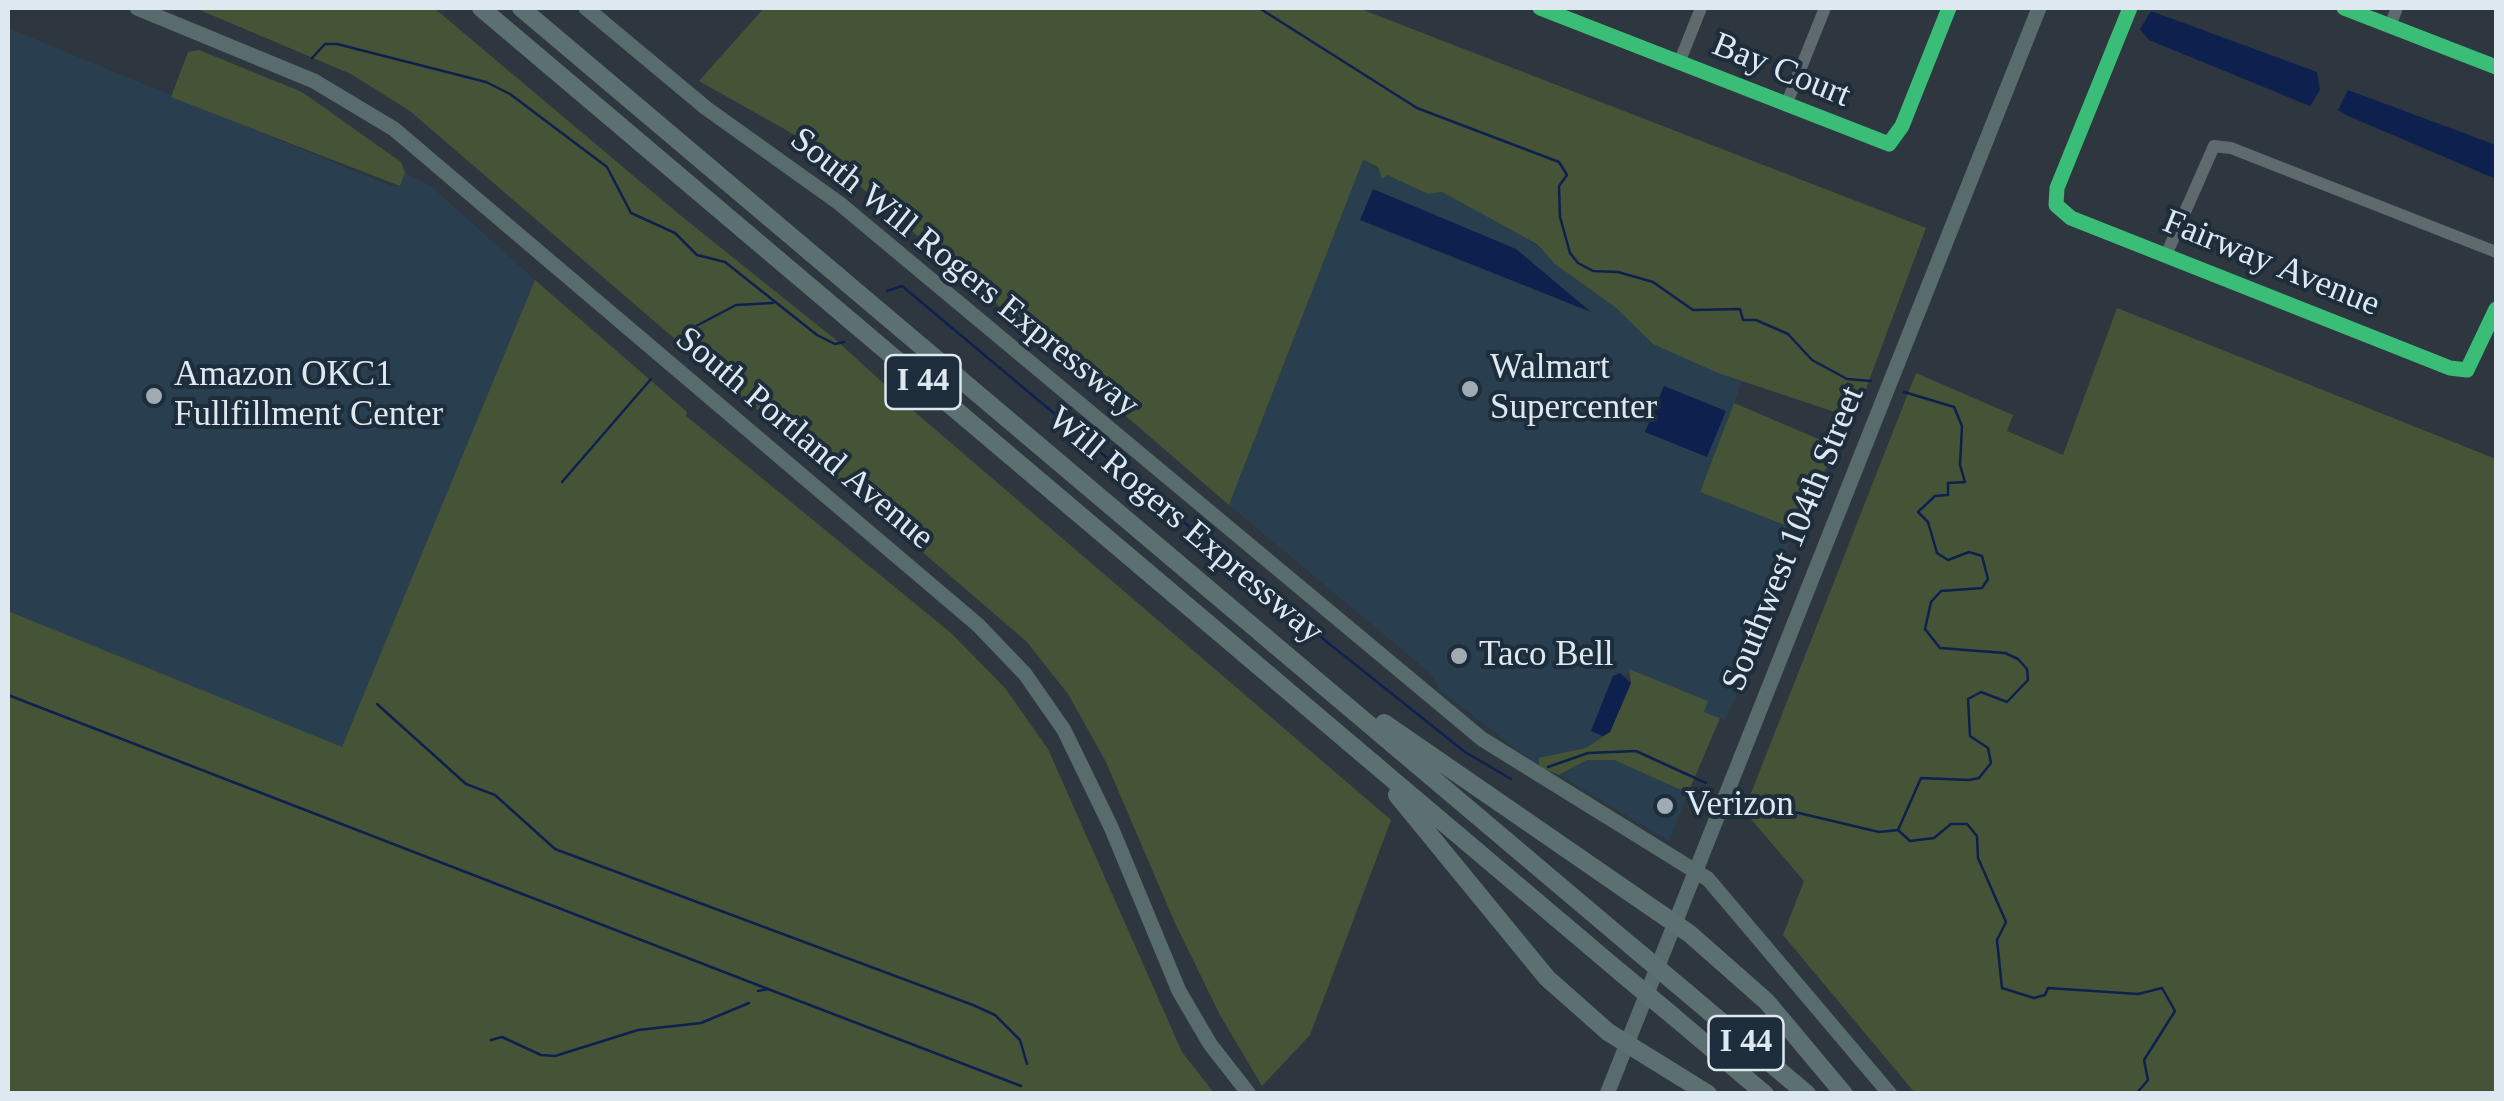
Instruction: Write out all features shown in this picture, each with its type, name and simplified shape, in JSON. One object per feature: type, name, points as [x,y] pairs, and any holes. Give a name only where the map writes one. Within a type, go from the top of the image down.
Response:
[{"type":"highway","name":"Will Rogers Expressway","points":[[481,8],[1765,1094]]},
{"type":"highway","name":"Will Rogers Expressway","points":[[521,8],[1806,1094]]},
{"type":"highway","points":[[1311,674],[1674,922],[1768,1002],[1844,1094]]},
{"type":"highway","points":[[1365,756],[1530,960],[1626,1044],[1708,1094]]},
{"type":"main road","name":"South Portland Avenue","points":[[137,8],[314,81],[394,130],[978,625],[1025,674],[1064,730],[1111,826],[1179,991],[1210,1044],[1249,1094]]},
{"type":"main road","name":"South Will Rogers Expressway","points":[[586,8],[706,108],[840,203],[1482,739],[1694,871]]},
{"type":"main road","name":"Southwest 104th Street","points":[[1607,1094],[2039,8]]},
{"type":"main road","points":[[1694,871],[1708,878],[1890,1094]]},
{"type":"street","name":"Bay Court","points":[[1540,8],[1574,14],[1679,63],[1889,144],[1902,126],[1949,8]]},
{"type":"street","points":[[1679,63],[1701,8]]},
{"type":"street","points":[[1786,106],[1825,8]]},
{"type":"street","name":"Fairway Avenue","points":[[2130,8],[2057,188],[2056,205],[2072,218],[2450,368],[2467,370],[2496,308]]},
{"type":"street","points":[[2344,8],[2496,68]]},
{"type":"street","points":[[2390,26],[2397,8]]},
{"type":"street","points":[[2166,254],[2214,146],[2232,148],[2496,252]]},
{"type":"shaded area","name":"Amazon OKC1 Fullfillment Center","points":[[8,28],[391,186],[400,186],[405,173],[431,186],[535,280],[342,748],[8,611]]},
{"type":"shaded area","points":[[1363,160],[1428,194],[1442,192],[1518,232],[1615,307],[1653,344],[1742,382],[1700,491],[1795,529],[1758,622],[1764,636],[1725,720],[1704,712],[1708,701],[1630,670],[1627,675],[1613,676],[1591,730],[1603,736],[1586,748],[1539,767],[1439,689],[1431,674],[1229,505]],"holes":[[[1362,220],[1516,249],[1588,310]]]},
{"type":"shaded area","points":[[1587,760],[1614,760],[1688,793],[1669,841],[1559,775]]},
{"type":"green space","points":[[195,8],[434,8],[836,340],[1391,820],[1310,1035],[1262,1086],[1220,1015],[1175,923],[1106,762],[1068,694],[1027,642],[410,111],[351,74]]},
{"type":"green space","points":[[764,8],[1358,8],[1926,228],[1858,410],[1835,412],[1718,373],[1653,344],[1615,307],[1555,264],[1537,244],[1442,192],[1428,194],[1387,175],[1382,179],[1378,167],[1363,160],[1229,505],[811,144],[699,81]]},
{"type":"green space","points":[[199,50],[302,92],[401,162],[405,173],[400,186],[171,97],[188,52]]},
{"type":"green space","points":[[535,280],[687,412],[686,416],[951,633],[1005,688],[1048,749],[1182,1052],[1214,1093],[8,1093],[8,611],[342,747]]},
{"type":"green space","points":[[2117,308],[2496,459],[2496,1093],[1915,1093],[1783,935],[1804,881],[1744,811],[1916,373],[2013,415],[2007,431],[2063,455]]},
{"type":"green space","points":[[1734,403],[1837,447],[1795,529],[1700,492]]},
{"type":"green space","points":[[1629,669],[1708,701],[1704,712],[1720,718],[1688,793],[1614,760],[1587,760],[1559,775],[1539,767],[1539,758],[1586,748],[1610,732],[1631,683]]},
{"type":"water","points":[[2151,11],[2317,72],[2320,90],[2310,106],[2149,40],[2140,29]]},
{"type":"water","points":[[2348,90],[2496,145],[2496,179],[2346,115],[2338,110]]},
{"type":"water","points":[[1373,189],[1516,249],[1591,312],[1360,220]]},
{"type":"water","points":[[1664,386],[1726,411],[1707,457],[1645,432]]},
{"type":"water","points":[[1620,673],[1631,683],[1610,732],[1603,736],[1591,731],[1613,676]]},
{"type":"waterway","points":[[1259,8],[1417,108],[1559,162],[1567,175],[1559,186],[1560,217],[1570,253],[1578,263],[1593,271],[1618,272],[1653,282],[1693,310],[1740,309],[1743,320],[1756,320],[1788,334],[1812,360],[1847,379],[1871,381]]},
{"type":"waterway","points":[[312,58],[325,44],[337,44],[486,82],[510,94],[607,167],[631,213],[675,233],[697,255],[725,262],[817,335],[835,344],[844,342]]},
{"type":"waterway","points":[[887,291],[902,286],[1327,642],[1465,752],[1511,779]]},
{"type":"waterway","points":[[679,344],[696,326],[736,305],[773,303]]},
{"type":"waterway","points":[[562,482],[651,379]]},
{"type":"waterway","points":[[1898,830],[1921,778],[1979,778],[1991,763],[1988,748],[1970,736],[1968,699],[1981,692],[2007,702],[2028,680],[2027,669],[2018,659],[2005,653],[1940,648],[1925,629],[1931,602],[1941,591],[1982,588],[1988,579],[1982,556],[1969,552],[1948,560],[1937,553],[1928,522],[1918,512],[1935,496],[1948,495],[1948,483],[1965,482],[1960,465],[1962,426],[1954,407],[1904,392]]},
{"type":"waterway","points":[[8,695],[768,989]]},
{"type":"waterway","points":[[377,704],[466,784],[495,795],[555,849],[995,1015],[1020,1040],[1027,1064]]},
{"type":"waterway","points":[[1548,767],[1588,753],[1636,751],[1706,783]]},
{"type":"waterway","points":[[1744,800],[1879,832],[1898,830],[1910,841],[1934,838],[1951,824],[1967,824],[1977,836],[1978,858],[2006,922],[1997,940],[2002,988],[2034,998],[2045,995],[2048,988],[2138,994],[2162,988],[2175,1011],[2144,1060],[2148,1080],[2136,1094]]},
{"type":"waterway","points":[[758,991],[768,989],[1021,1086]]},
{"type":"waterway","points":[[491,1040],[502,1037],[541,1055],[555,1056],[638,1030],[701,1023],[749,1003]]},
{"type":"cycle path","points":[[1540,8],[1889,144],[1902,126],[1949,8]]},
{"type":"cycle path","points":[[2130,8],[2057,188],[2056,205],[2071,218],[2450,368],[2467,370],[2496,309]]},
{"type":"cycle path","points":[[2344,8],[2496,67]]},
{"type":"place","name":"Walmart Supercenter","points":[[1470,389]]},
{"type":"place","name":"Amazon OKC1 Fullfillment Center","points":[[154,396]]},
{"type":"place","name":"Taco Bell","points":[[1459,656]]},
{"type":"place","name":"Verizon","points":[[1665,806]]}]
